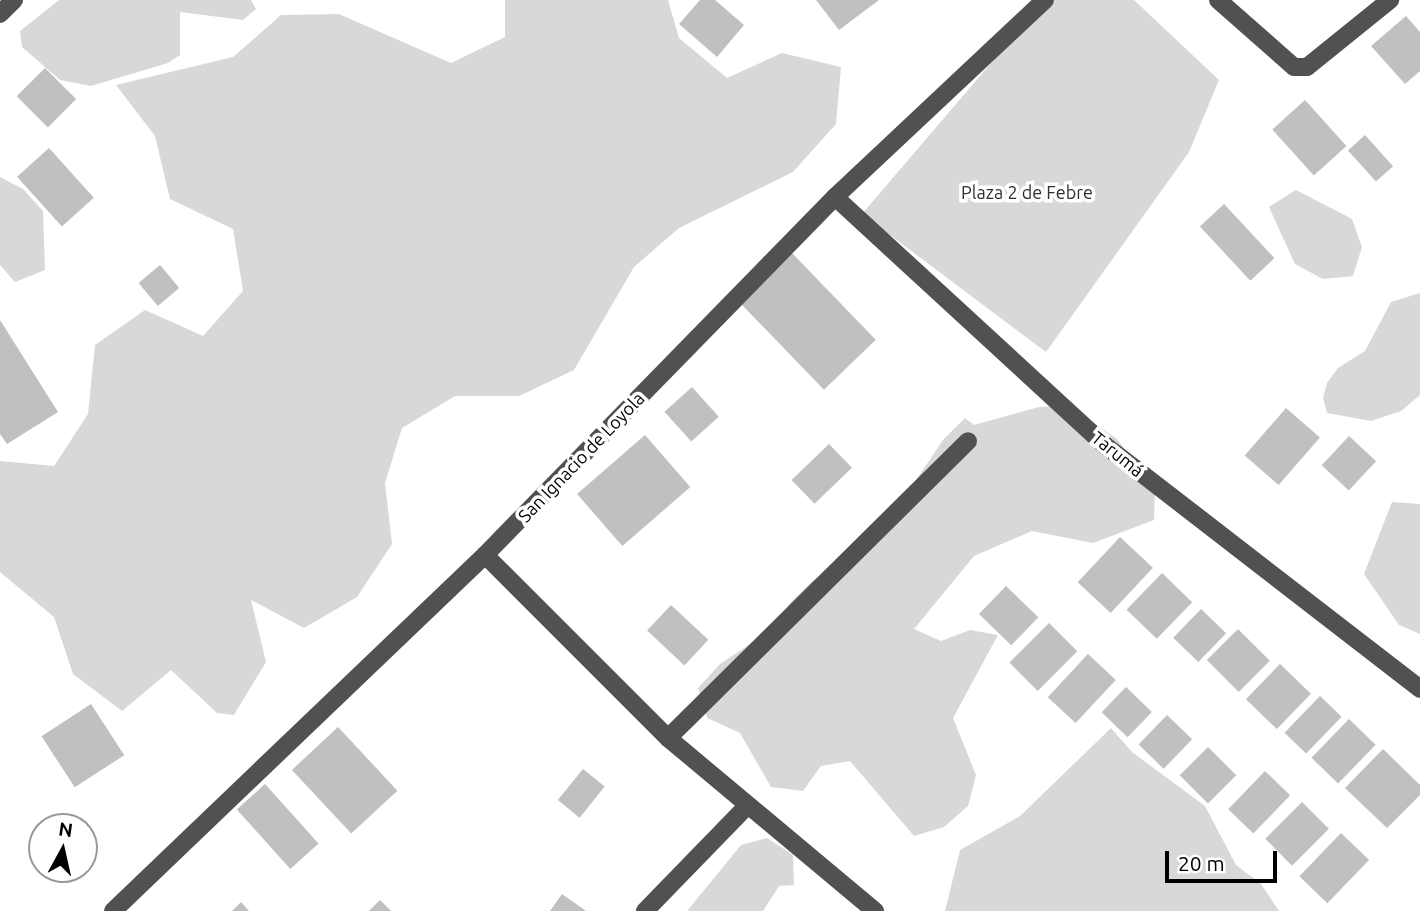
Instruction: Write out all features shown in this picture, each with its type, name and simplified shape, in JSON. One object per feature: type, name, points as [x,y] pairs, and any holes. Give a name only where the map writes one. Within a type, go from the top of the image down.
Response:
[{"type":"street","points":[[0,14],[14,0]]},
{"type":"street","name":"San Ignacio de Loyola","points":[[113,911],[485,555],[835,197],[1045,0]]},
{"type":"street","points":[[1219,0],[1282,61],[1294,67],[1307,66],[1390,0]]},
{"type":"street","name":"Tarumá","points":[[835,197],[1105,446],[1420,689]]},
{"type":"street","points":[[668,738],[968,441]]},
{"type":"street","points":[[485,555],[668,738],[875,911]]},
{"type":"street","points":[[645,911],[747,806]]},
{"type":"green space","points":[[59,0],[251,0],[256,9],[243,20],[180,12],[180,55],[168,63],[91,86],[60,80],[22,47],[20,31]]},
{"type":"green space","points":[[505,0],[668,0],[679,38],[727,78],[782,53],[841,67],[836,124],[793,172],[679,228],[634,267],[574,370],[519,396],[455,396],[402,428],[385,483],[392,544],[357,597],[304,628],[251,600],[266,662],[234,715],[217,713],[171,670],[122,711],[73,674],[54,617],[0,572],[0,461],[54,466],[88,414],[95,345],[145,310],[203,336],[243,291],[233,229],[170,199],[155,136],[116,85],[233,57],[281,15],[339,14],[451,63],[505,37]]},
{"type":"green space","name":"Plaza 2 de Febre","points":[[1045,0],[1134,0],[1219,80],[1189,152],[1046,352],[862,214]]},
{"type":"green space","points":[[0,177],[23,189],[43,211],[45,270],[15,282],[0,265]]},
{"type":"green space","points":[[1296,190],[1352,219],[1362,247],[1353,276],[1323,279],[1295,264],[1269,207]]},
{"type":"green space","points":[[1420,293],[1420,395],[1401,411],[1371,421],[1327,413],[1323,398],[1327,383],[1338,368],[1365,351],[1391,302]]},
{"type":"green space","points":[[1068,405],[1117,439],[1155,490],[1154,520],[1093,543],[1032,531],[974,556],[914,629],[941,641],[970,630],[998,635],[953,718],[976,775],[968,806],[944,827],[914,836],[850,761],[821,766],[803,791],[771,787],[740,733],[707,718],[698,688],[720,664],[771,630],[789,604],[813,580],[841,566],[890,519],[943,440],[965,418],[974,425],[1039,407]]},
{"type":"green space","points":[[1392,502],[1420,504],[1420,634],[1399,625],[1364,574]]},
{"type":"green space","points":[[1111,728],[1132,752],[1205,806],[1236,865],[1261,884],[1279,911],[945,911],[960,850],[1020,816]]},
{"type":"green space","points":[[767,838],[793,855],[794,885],[779,886],[763,911],[687,911],[741,845]]},
{"type":"building","points":[[700,0],[715,0],[744,25],[717,57],[679,24]]},
{"type":"building","points":[[816,0],[879,0],[839,30]]},
{"type":"building","points":[[1406,16],[1420,32],[1420,71],[1405,84],[1371,46]]},
{"type":"building","points":[[45,68],[76,99],[48,127],[17,96]]},
{"type":"building","points":[[1305,100],[1346,146],[1314,176],[1272,129]]},
{"type":"building","points":[[1365,135],[1393,166],[1376,182],[1348,150]]},
{"type":"building","points":[[49,148],[94,198],[62,227],[17,177]]},
{"type":"building","points":[[1224,204],[1274,258],[1250,281],[1200,227]]},
{"type":"building","points":[[791,252],[876,340],[824,390],[739,302]]},
{"type":"building","points":[[160,265],[179,288],[158,306],[139,283]]},
{"type":"building","points":[[0,320],[58,412],[7,444],[0,434]]},
{"type":"building","points":[[692,387],[719,417],[691,441],[665,412]]},
{"type":"building","points":[[1286,408],[1320,438],[1279,485],[1245,456]]},
{"type":"building","points":[[645,435],[690,487],[622,546],[577,494]]},
{"type":"building","points":[[1349,436],[1376,461],[1349,490],[1322,465]]},
{"type":"building","points":[[829,444],[852,468],[815,504],[792,480]]},
{"type":"building","points":[[1120,537],[1153,568],[1111,613],[1078,582]]},
{"type":"building","points":[[1162,573],[1192,602],[1157,639],[1127,610]]},
{"type":"building","points":[[1006,586],[1038,617],[1011,645],[979,614]]},
{"type":"building","points":[[671,605],[708,640],[684,665],[647,631]]},
{"type":"building","points":[[1201,609],[1226,633],[1198,662],[1173,638]]},
{"type":"building","points":[[1049,623],[1077,651],[1038,691],[1009,663]]},
{"type":"building","points":[[1238,629],[1270,661],[1239,692],[1207,660]]},
{"type":"building","points":[[1088,654],[1116,680],[1076,723],[1048,697]]},
{"type":"building","points":[[1280,664],[1311,694],[1277,729],[1246,699]]},
{"type":"building","points":[[1126,687],[1152,712],[1128,737],[1102,712]]},
{"type":"building","points":[[1320,696],[1342,717],[1306,754],[1285,733]]},
{"type":"building","points":[[91,704],[124,755],[75,787],[42,736]]},
{"type":"building","points":[[1167,715],[1192,739],[1164,769],[1139,744]]},
{"type":"building","points":[[1349,719],[1376,745],[1338,784],[1311,758]]},
{"type":"building","points":[[338,727],[397,791],[351,834],[292,770]]},
{"type":"building","points":[[1208,747],[1236,775],[1208,804],[1180,775]]},
{"type":"building","points":[[1383,749],[1420,785],[1420,795],[1387,828],[1345,788]]},
{"type":"building","points":[[583,769],[605,787],[580,818],[558,800]]},
{"type":"building","points":[[1265,771],[1290,795],[1253,833],[1228,809]]},
{"type":"building","points":[[265,784],[319,843],[290,869],[237,809]]},
{"type":"building","points":[[1302,802],[1329,829],[1292,866],[1265,839]]},
{"type":"building","points":[[1341,833],[1369,860],[1327,903],[1299,876]]},
{"type":"building","points":[[562,894],[586,911],[550,911]]},
{"type":"building","points":[[380,900],[391,911],[369,911]]},
{"type":"building","points":[[241,902],[249,911],[232,911]]}]
